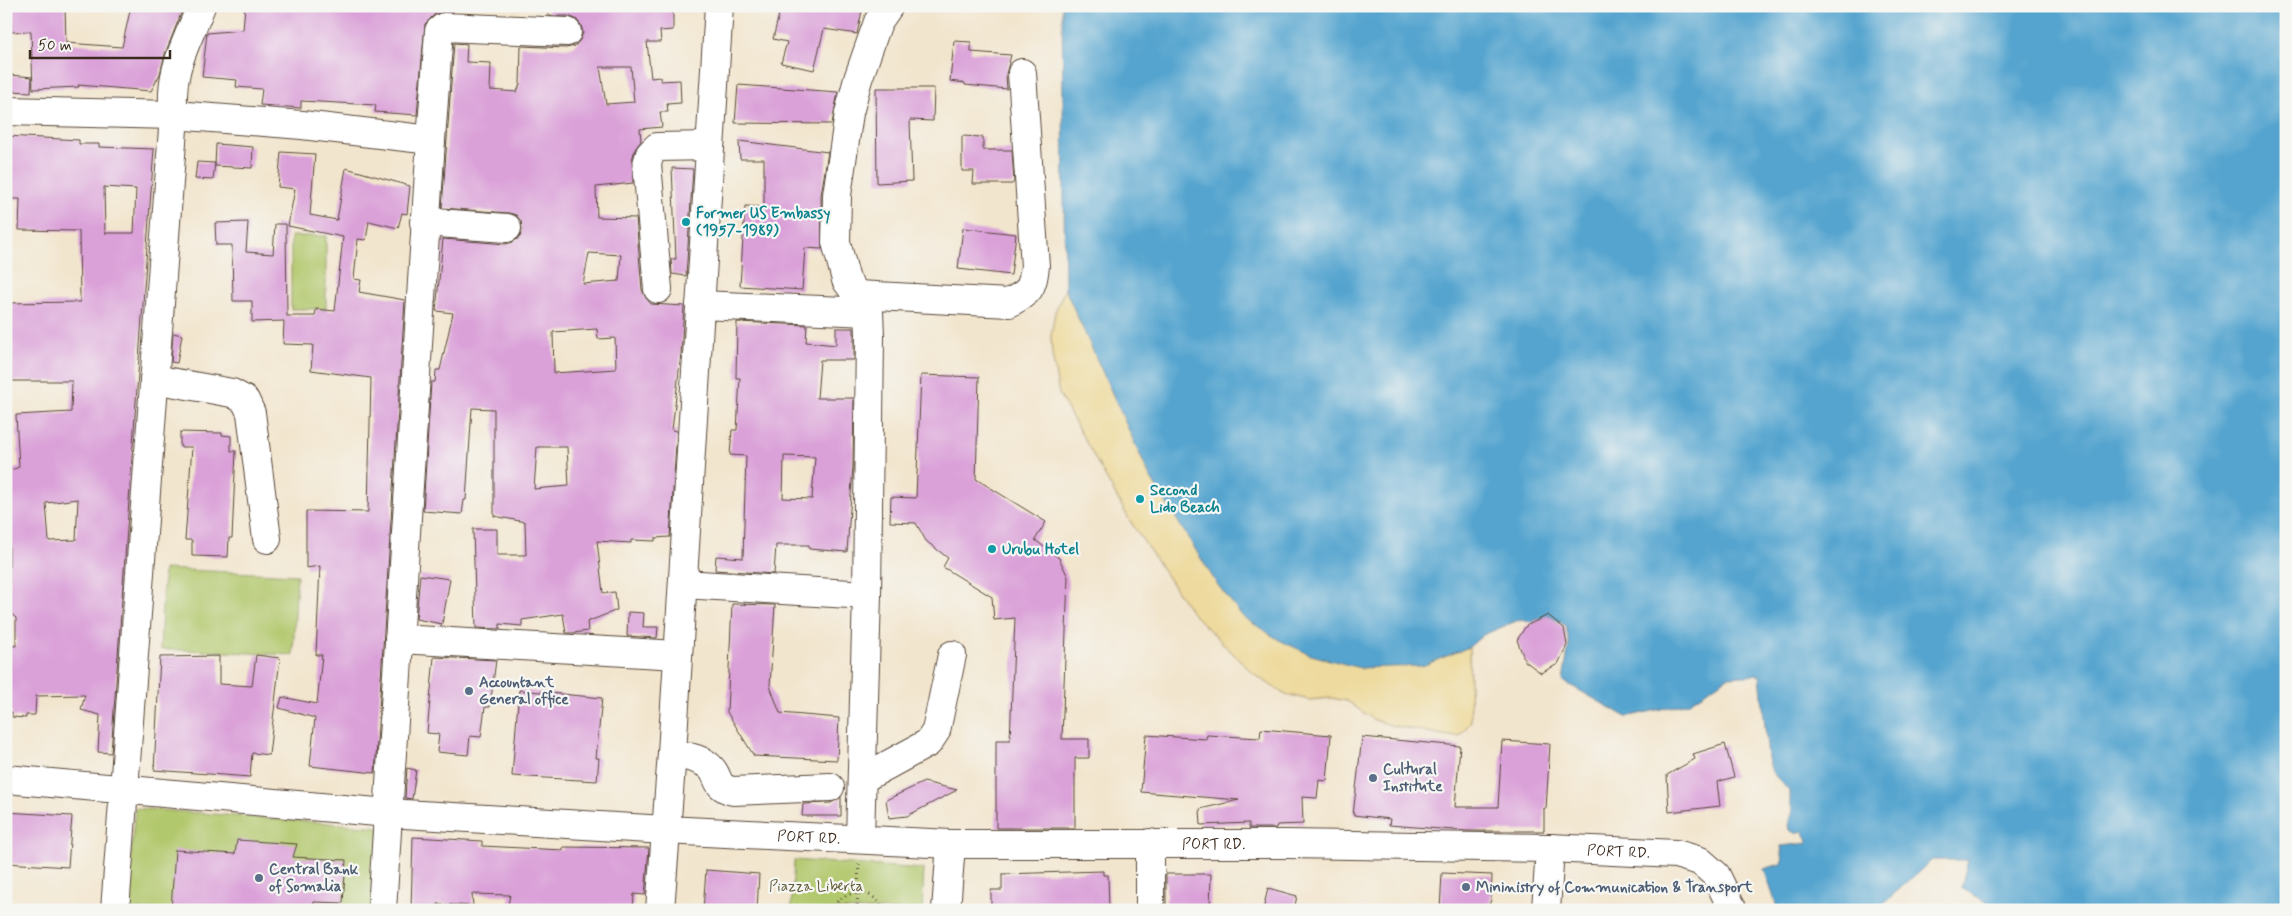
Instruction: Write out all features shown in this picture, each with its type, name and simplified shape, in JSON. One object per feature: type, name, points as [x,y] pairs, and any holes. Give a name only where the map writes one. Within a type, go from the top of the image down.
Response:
[{"type":"street","points":[[115,910],[174,115],[171,96],[176,66],[201,6]]},
{"type":"street","points":[[660,910],[672,753],[719,6]]},
{"type":"street","points":[[860,838],[868,595],[870,450],[863,304],[846,280],[836,242],[837,195],[849,113],[858,79],[878,22],[889,6]]},
{"type":"street","points":[[382,910],[424,222],[439,31],[444,27],[567,32]]},
{"type":"street","points":[[700,305],[1009,303],[1024,294],[1033,285],[1036,266],[1022,73]]},
{"type":"street","points":[[6,111],[174,115],[302,125],[431,140]]},
{"type":"street","points":[[658,289],[647,164],[650,154],[657,147],[710,146]]},
{"type":"street","points":[[424,222],[507,228]]},
{"type":"street","points":[[154,379],[232,393],[245,400],[251,413],[267,539]]},
{"type":"street","points":[[683,584],[868,595]]},
{"type":"street","points":[[399,639],[678,655]]},
{"type":"street","points":[[862,779],[928,744],[936,731],[952,655]]},
{"type":"street","points":[[672,753],[701,761],[711,768],[718,783],[724,789],[733,791],[830,786]]},
{"type":"street","name":"PORT RD.","points":[[6,778],[388,813],[665,830],[860,838],[951,844],[1150,843],[1550,848],[1676,854],[1700,861],[1716,875],[1733,910]]},
{"type":"street","points":[[1150,843],[1150,910]]},
{"type":"street","points":[[946,910],[951,844]]},
{"type":"street","points":[[1546,910],[1550,848]]},
{"type":"path","points":[[857,910],[860,838]]},
{"type":"path","points":[[830,910],[841,897],[858,892],[875,898],[883,910]]},
{"type":"green space","points":[[291,236],[326,236],[326,309],[291,309]]},
{"type":"green space","points":[[164,569],[297,575],[293,655],[160,649]]},
{"type":"green space","points":[[135,808],[379,827],[376,910],[126,910]]},
{"type":"green space","name":"Piazza Liberta","points":[[794,860],[924,869],[922,910],[791,910]]},
{"type":"sand","name":"Second Lido Beach","points":[[1065,289],[1150,477],[1422,666],[1469,647],[1471,721],[1460,736],[1449,736],[1394,726],[1374,720],[1347,701],[1331,698],[1310,700],[1284,694],[1254,674],[1191,612],[1130,521],[1059,394],[1051,336],[1055,312]]},
{"type":"water","points":[[1062,6],[2286,6],[2286,910],[1995,910],[1992,905],[1961,888],[1968,860],[1932,860],[1876,910],[1775,910],[1776,904],[1764,869],[1783,863],[1781,846],[1807,843],[1808,840],[1803,831],[1795,833],[1789,830],[1788,825],[1793,811],[1790,803],[1790,792],[1772,772],[1768,758],[1760,675],[1728,677],[1688,703],[1626,717],[1563,681],[1569,644],[1566,626],[1548,615],[1531,622],[1521,619],[1483,635],[1469,647],[1422,666],[1360,668],[1311,655],[1279,640],[1243,617],[1217,584],[1150,477],[1065,289]]},
{"type":"building","points":[[10,6],[65,6],[66,43],[122,47],[131,6],[184,6],[165,54],[160,74],[151,91],[78,85],[79,87],[33,89],[31,31],[11,32]]},
{"type":"building","points":[[245,6],[453,6],[453,12],[435,14],[425,24],[417,115],[375,112],[376,105],[301,101],[301,108],[260,105],[262,89],[236,87],[237,80],[202,77],[207,33],[243,30]]},
{"type":"building","points":[[548,6],[673,6],[673,30],[660,31],[661,42],[647,42],[651,78],[660,77],[661,81],[680,80],[681,103],[667,104],[668,112],[660,112],[662,127],[640,129],[641,141],[635,149],[632,160],[633,183],[596,187],[597,217],[636,218],[642,290],[646,298],[651,304],[684,306],[681,354],[672,430],[677,431],[670,537],[655,538],[655,541],[631,540],[631,543],[597,541],[603,593],[615,592],[617,610],[587,622],[588,631],[573,633],[566,633],[563,614],[522,620],[522,626],[500,624],[500,629],[476,628],[473,529],[497,529],[497,555],[526,555],[525,522],[494,516],[494,409],[472,408],[466,500],[464,500],[462,514],[423,511],[431,382],[435,382],[436,370],[440,370],[453,313],[436,311],[443,239],[506,244],[520,237],[522,230],[521,221],[516,215],[509,213],[442,208],[454,43],[467,44],[466,62],[491,63],[490,90],[517,92],[520,84],[521,46],[566,48],[575,46],[583,33],[581,25],[576,19],[568,16],[548,16]],"holes":[[[600,67],[631,67],[634,102],[606,104]],[[589,253],[621,255],[619,281],[583,284]],[[597,329],[598,339],[615,338],[616,369],[554,373],[553,332]],[[537,447],[567,447],[569,486],[534,489]]]},
{"type":"building","points":[[781,6],[863,6],[857,34],[824,29],[814,70],[781,63],[787,42],[773,39]]},
{"type":"building","points":[[954,41],[971,42],[971,52],[1011,55],[1006,74],[1007,89],[965,85],[965,83],[950,81]]},
{"type":"building","points":[[11,75],[32,77],[31,92],[9,91]]},
{"type":"building","points":[[738,85],[838,92],[832,124],[735,123]]},
{"type":"building","points":[[876,88],[934,88],[933,121],[910,120],[912,181],[877,183]]},
{"type":"building","points":[[6,136],[79,140],[79,144],[99,144],[99,147],[154,149],[111,753],[98,752],[100,715],[81,710],[85,695],[36,696],[35,715],[26,715],[26,718],[12,717],[12,712],[6,712],[6,645],[16,646],[16,618],[6,609],[9,592],[9,539],[6,540],[6,472],[19,467],[16,415],[71,412],[72,381],[6,381],[6,303],[80,302],[79,231],[19,230],[20,199],[6,199]],"holes":[[[104,187],[136,189],[134,233],[105,233]],[[78,499],[76,540],[49,541],[46,503]]]},
{"type":"building","points":[[962,136],[983,137],[983,150],[1012,150],[1014,182],[1012,184],[973,184],[974,171],[962,171]]},
{"type":"building","points":[[739,141],[828,152],[821,195],[822,249],[805,248],[802,290],[740,286],[745,206],[764,207],[764,159],[740,159]]},
{"type":"building","points":[[216,144],[253,147],[252,168],[215,166]]},
{"type":"building","points":[[281,152],[315,154],[310,215],[337,220],[346,168],[410,186],[407,214],[402,213],[398,228],[369,221],[366,240],[358,239],[354,279],[361,280],[359,292],[405,300],[375,773],[310,766],[315,718],[279,708],[282,697],[317,704],[322,655],[316,655],[320,566],[306,568],[306,511],[368,512],[371,378],[311,370],[313,345],[283,344],[284,321],[252,322],[252,301],[233,301],[232,245],[216,245],[215,223],[248,222],[246,252],[273,254],[275,224],[286,224],[287,316],[315,316],[316,309],[335,311],[343,237],[288,226],[295,189],[278,187]]},
{"type":"building","points":[[197,162],[215,163],[213,180],[195,179]]},
{"type":"building","name":"Former US Embassy (1957-1989)","points":[[672,168],[693,169],[686,276],[672,274],[671,259],[676,259]]},
{"type":"building","points":[[963,228],[1016,234],[1011,275],[958,269]]},
{"type":"building","points":[[737,322],[807,325],[806,342],[836,345],[836,328],[854,328],[854,360],[820,360],[817,398],[854,398],[853,466],[847,552],[809,549],[809,545],[776,545],[774,574],[715,570],[716,556],[743,558],[746,456],[730,455],[732,430],[737,430],[740,378],[736,378]],"holes":[[[784,456],[815,457],[812,499],[783,498]]]},
{"type":"building","points":[[173,333],[182,335],[177,363],[171,362]]},
{"type":"building","name":"Urubu Hotel","points":[[921,375],[979,377],[976,479],[1046,522],[1035,540],[1059,558],[1068,577],[1062,739],[1089,739],[1089,758],[1075,758],[1075,828],[996,828],[996,740],[1010,740],[1015,618],[994,620],[992,597],[943,567],[948,558],[926,541],[916,523],[890,522],[891,497],[916,498]]},
{"type":"building","points":[[180,432],[222,433],[222,435],[231,436],[231,451],[236,451],[232,538],[229,538],[228,557],[192,556],[192,540],[185,540],[192,447],[180,447]]},
{"type":"building","points":[[420,575],[450,579],[442,624],[416,619]]},
{"type":"building","points":[[732,604],[775,605],[770,686],[780,713],[839,718],[837,760],[754,756],[727,712]]},
{"type":"building","points":[[628,612],[644,613],[643,627],[658,627],[657,638],[627,636]]},
{"type":"building","points":[[1548,615],[1564,628],[1567,645],[1558,664],[1541,673],[1525,661],[1517,640],[1526,626]]},
{"type":"building","points":[[256,655],[280,658],[269,755],[252,753],[250,777],[154,770],[160,657],[219,656],[219,684],[252,686]]},
{"type":"building","name":"Accountant General office","points":[[434,657],[496,660],[490,707],[485,707],[481,737],[470,736],[468,755],[437,752],[439,734],[427,733]]},
{"type":"building","points":[[519,690],[602,698],[596,758],[599,758],[597,781],[512,776]]},
{"type":"building","points":[[1261,729],[1331,735],[1327,781],[1319,780],[1317,798],[1302,797],[1303,824],[1277,825],[1276,828],[1249,828],[1249,823],[1201,825],[1200,809],[1239,800],[1141,792],[1146,735],[1206,739],[1207,735],[1260,738]]},
{"type":"building","points":[[1362,737],[1460,746],[1455,807],[1498,807],[1502,741],[1550,744],[1546,809],[1544,808],[1544,831],[1467,831],[1389,825],[1390,819],[1353,815]]},
{"type":"building","points":[[1725,744],[1734,777],[1717,782],[1720,806],[1669,812],[1667,775],[1695,759],[1693,754]]},
{"type":"building","points":[[407,768],[416,770],[412,799],[405,798]]},
{"type":"building","points":[[924,782],[957,790],[907,816],[889,818],[886,800]]},
{"type":"building","points":[[841,797],[841,816],[802,816],[803,804],[831,803]]},
{"type":"building","points":[[6,812],[72,816],[68,867],[6,863]]},
{"type":"building","points":[[413,837],[482,841],[482,846],[563,850],[563,847],[649,848],[645,895],[634,894],[633,910],[507,910],[510,895],[472,894],[473,906],[438,904],[438,910],[411,910]]},
{"type":"building","name":"Central Bank of Somalia","points":[[237,840],[297,844],[293,857],[346,860],[343,903],[314,902],[313,910],[171,910],[175,850],[235,854]]},
{"type":"building","points":[[706,870],[759,874],[757,910],[703,910]]},
{"type":"building","points":[[1103,871],[1103,875],[1108,875],[1109,910],[991,910],[991,890],[1002,890],[1002,874]]},
{"type":"building","name":"Mininistry of Communication & Transport","points":[[1442,873],[1492,875],[1491,900],[1487,910],[1440,910]]},
{"type":"building","points":[[1166,874],[1211,874],[1210,910],[1166,910]]},
{"type":"building","points":[[1268,888],[1297,896],[1294,910],[1263,910]]},
{"type":"place","name":"Former US Embassy (1957-1989)","points":[[686,222]]},
{"type":"place","name":"Second Lido Beach","points":[[1140,499]]},
{"type":"place","name":"Urubu Hotel","points":[[992,549]]},
{"type":"place","name":"Accountant General office","points":[[469,691]]},
{"type":"place","name":"Cultural Institute","points":[[1373,778]]},
{"type":"place","name":"Central Bank of Somalia","points":[[259,878]]},
{"type":"place","name":"Mininistry of Communication & Transport","points":[[1466,887]]}]
